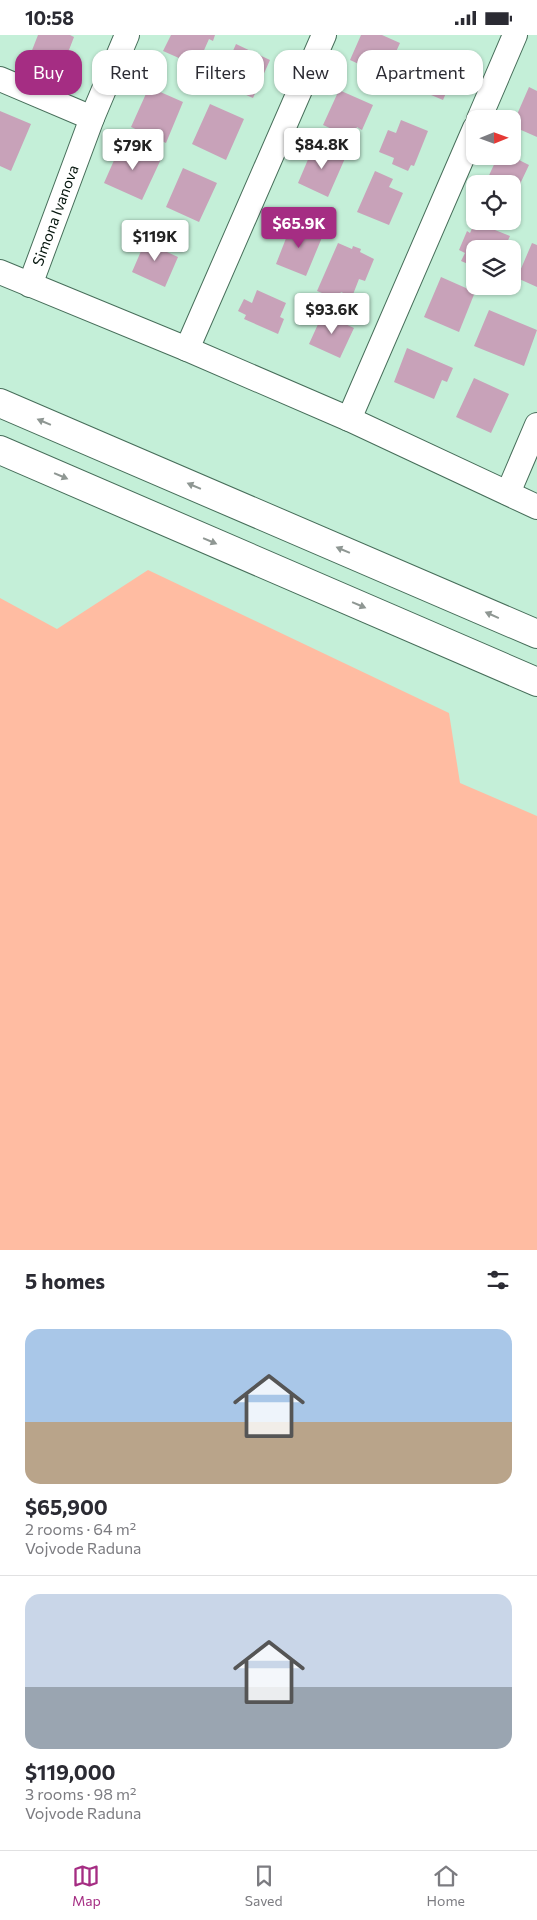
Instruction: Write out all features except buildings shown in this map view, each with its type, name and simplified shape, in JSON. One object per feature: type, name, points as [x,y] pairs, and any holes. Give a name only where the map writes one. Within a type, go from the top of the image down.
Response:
[{"type":"main road","points":[[0,403],[537,634]]},
{"type":"main road","points":[[0,450],[537,682]]},
{"type":"street","name":"Simona Ivanova","points":[[30,285],[92,118],[127,35]]},
{"type":"street","points":[[186,349],[324,35]]},
{"type":"street","points":[[483,110],[515,35]]},
{"type":"street","points":[[0,79],[92,118]]},
{"type":"street","points":[[349,419],[466,149]]},
{"type":"street","points":[[0,272],[349,419],[537,507]]},
{"type":"street","points":[[508,493],[537,425]]},
{"type":"shaded area","points":[[148,570],[449,713],[460,783],[537,816],[537,1250],[0,1250],[0,598],[57,629]]}]
